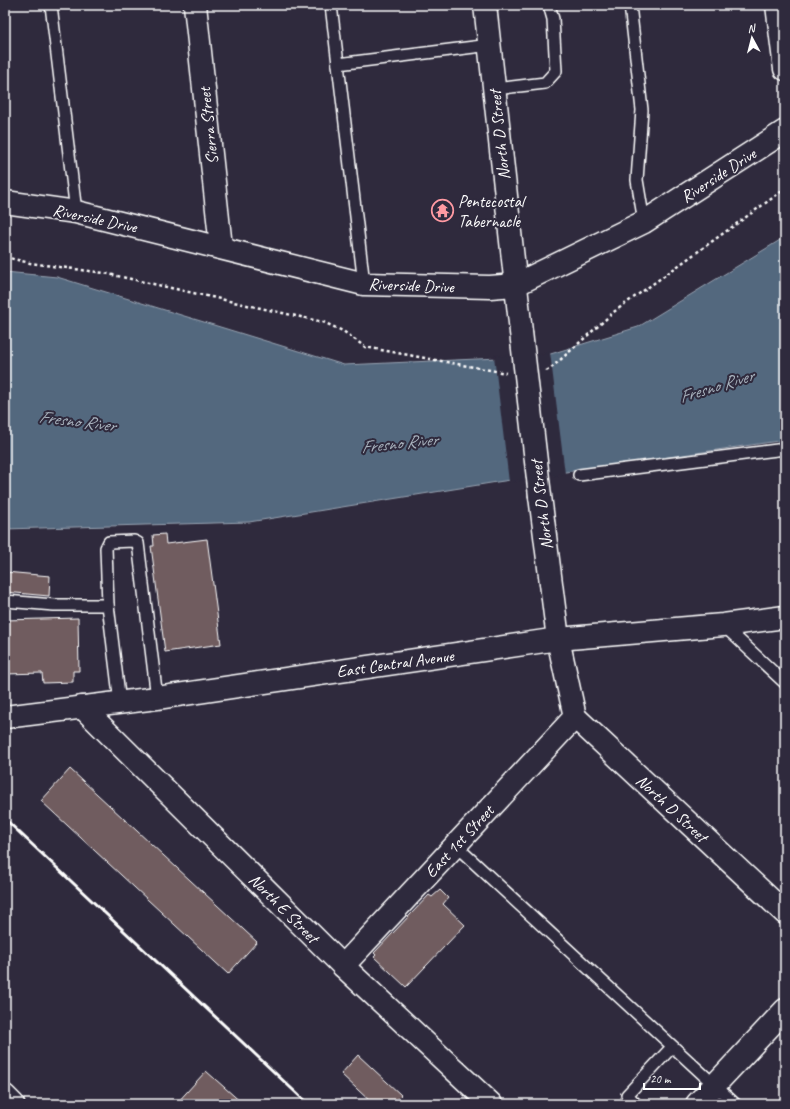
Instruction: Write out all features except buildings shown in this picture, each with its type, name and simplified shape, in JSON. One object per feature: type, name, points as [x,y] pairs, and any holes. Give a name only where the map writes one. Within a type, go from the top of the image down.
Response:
[{"type":"street","name":"Sierra Street","points":[[195,5],[221,247]]},
{"type":"street","name":"North D Street","points":[[485,5],[515,285],[558,639],[575,716],[785,913]]},
{"type":"street","points":[[777,5],[785,69]]},
{"type":"street","name":"Riverside Drive","points":[[5,202],[76,212],[221,247],[364,284],[490,287],[515,285],[644,222],[785,131]]},
{"type":"street","name":"East Central Avenue","points":[[5,717],[157,698],[558,639],[723,625],[785,617]]},
{"type":"street","name":"North E Street","points":[[82,707],[343,966],[491,1104]]},
{"type":"street","name":"East 1st Street","points":[[343,966],[575,716]]},
{"type":"street","points":[[697,1104],[785,1010]]},
{"type":"street","points":[[5,1096],[13,1104]]},
{"type":"lane","points":[[51,5],[76,212]]},
{"type":"lane","points":[[331,5],[364,284]]},
{"type":"lane","points":[[495,89],[545,83],[556,71],[553,19],[549,5]]},
{"type":"lane","points":[[630,5],[642,110],[637,180],[644,222]]},
{"type":"lane","points":[[338,64],[490,45]]},
{"type":"lane","points":[[579,475],[785,449]]},
{"type":"lane","points":[[120,702],[108,605],[106,548],[109,542],[134,541],[138,543],[157,698]]},
{"type":"lane","points":[[5,601],[54,605],[108,605]]},
{"type":"lane","points":[[723,625],[785,684]]},
{"type":"lane","points":[[455,845],[735,1104]]},
{"type":"lane","points":[[636,1104],[627,1095],[672,1047]]},
{"type":"water","name":"Fresno River","points":[[785,237],[785,440],[497,482],[249,522],[5,529],[5,272],[57,277],[344,365],[544,356],[638,327]]},
{"type":"pier","points":[[550,352],[565,474],[509,482],[494,356],[544,354]]},
{"type":"railway","points":[[5,819],[308,1104]]},
{"type":"place","name":"Pentecostal Tabernacle","points":[[442,211]]}]
